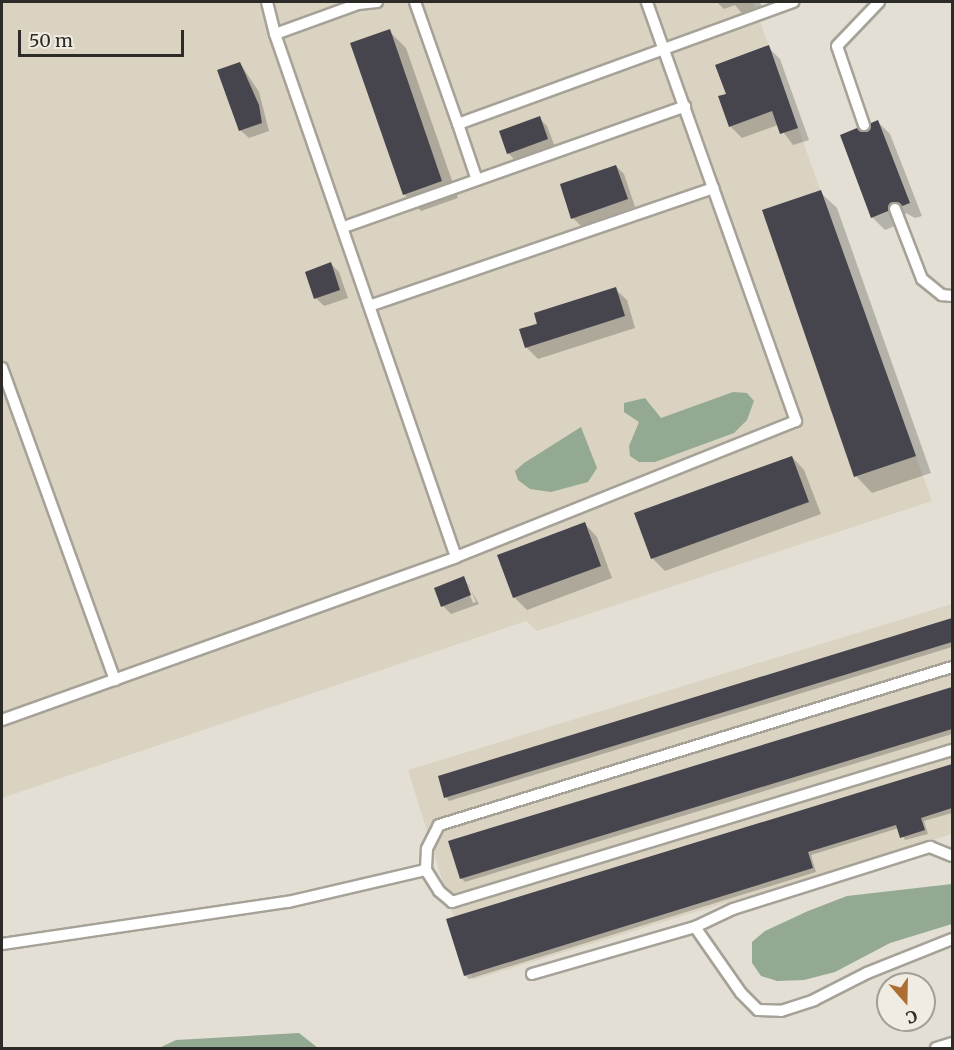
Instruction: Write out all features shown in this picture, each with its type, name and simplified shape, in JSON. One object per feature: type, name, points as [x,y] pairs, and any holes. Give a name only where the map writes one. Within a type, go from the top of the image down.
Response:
[{"type":"lane","points":[[267,2],[275,34],[372,305],[456,557]]},
{"type":"lane","points":[[275,34],[357,4],[377,2]]},
{"type":"lane","points":[[415,2],[477,180]]},
{"type":"lane","points":[[2,720],[456,557],[796,421],[647,2]]},
{"type":"lane","points":[[458,124],[793,2]]},
{"type":"lane","points":[[864,125],[837,46],[879,2]]},
{"type":"lane","points":[[344,227],[685,106]]},
{"type":"lane","points":[[372,305],[714,188]]},
{"type":"lane","points":[[895,209],[922,279],[942,295],[952,296]]},
{"type":"lane","points":[[2,368],[115,680]]},
{"type":"lane","points":[[952,667],[439,825],[427,849],[426,870],[439,891],[452,902],[952,750]]},
{"type":"lane","points":[[532,974],[694,927],[733,909],[930,847],[952,856]]},
{"type":"lane","points":[[2,944],[288,902],[426,870]]},
{"type":"lane","points":[[694,927],[741,993],[758,1010],[781,1011],[814,1000],[867,973],[952,939]]},
{"type":"lane","points":[[936,1048],[952,1043]]},
{"type":"shaded area","points":[[2,2],[753,2],[932,501],[537,631],[526,621],[2,798]]},
{"type":"shaded area","points":[[952,604],[952,834],[473,980],[408,770]]},
{"type":"green space","points":[[733,392],[747,393],[754,401],[747,420],[734,433],[655,462],[639,462],[630,456],[629,446],[639,422],[624,412],[624,403],[645,398],[661,418]]},
{"type":"green space","points":[[581,427],[597,468],[588,482],[551,492],[530,489],[518,480],[515,471],[524,463]]},
{"type":"green space","points":[[952,884],[952,924],[890,943],[835,972],[804,980],[777,981],[761,976],[752,963],[752,942],[765,931],[808,911],[847,896]]},
{"type":"green space","points":[[299,1033],[318,1048],[159,1048],[176,1040]]},
{"type":"building","points":[[390,29],[442,181],[403,195],[350,43]]},
{"type":"building","points":[[769,45],[798,128],[780,134],[772,111],[729,127],[718,96],[726,94],[715,65]]},
{"type":"building","points":[[240,62],[259,105],[262,123],[239,131],[217,70]]},
{"type":"building","points":[[540,116],[548,139],[507,154],[499,131]]},
{"type":"building","points":[[878,120],[910,203],[902,206],[893,202],[888,211],[871,218],[840,135],[857,128],[867,132],[871,123]]},
{"type":"building","points":[[616,165],[628,199],[571,219],[560,184]]},
{"type":"building","points":[[821,190],[916,456],[854,477],[762,210]]},
{"type":"building","points":[[331,262],[340,290],[314,299],[305,272]]},
{"type":"building","points":[[616,287],[625,316],[525,348],[519,329],[537,324],[534,313]]},
{"type":"building","points":[[792,456],[809,502],[651,559],[634,513]]},
{"type":"building","points":[[585,522],[601,566],[513,598],[497,555]]},
{"type":"building","points":[[464,576],[471,595],[441,607],[434,588]]},
{"type":"building","points":[[952,618],[952,642],[444,798],[438,776]]},
{"type":"building","points":[[952,687],[952,729],[460,879],[448,841]]},
{"type":"building","points":[[952,764],[952,808],[921,818],[925,830],[900,838],[896,825],[808,852],[813,868],[464,976],[446,919]]}]
